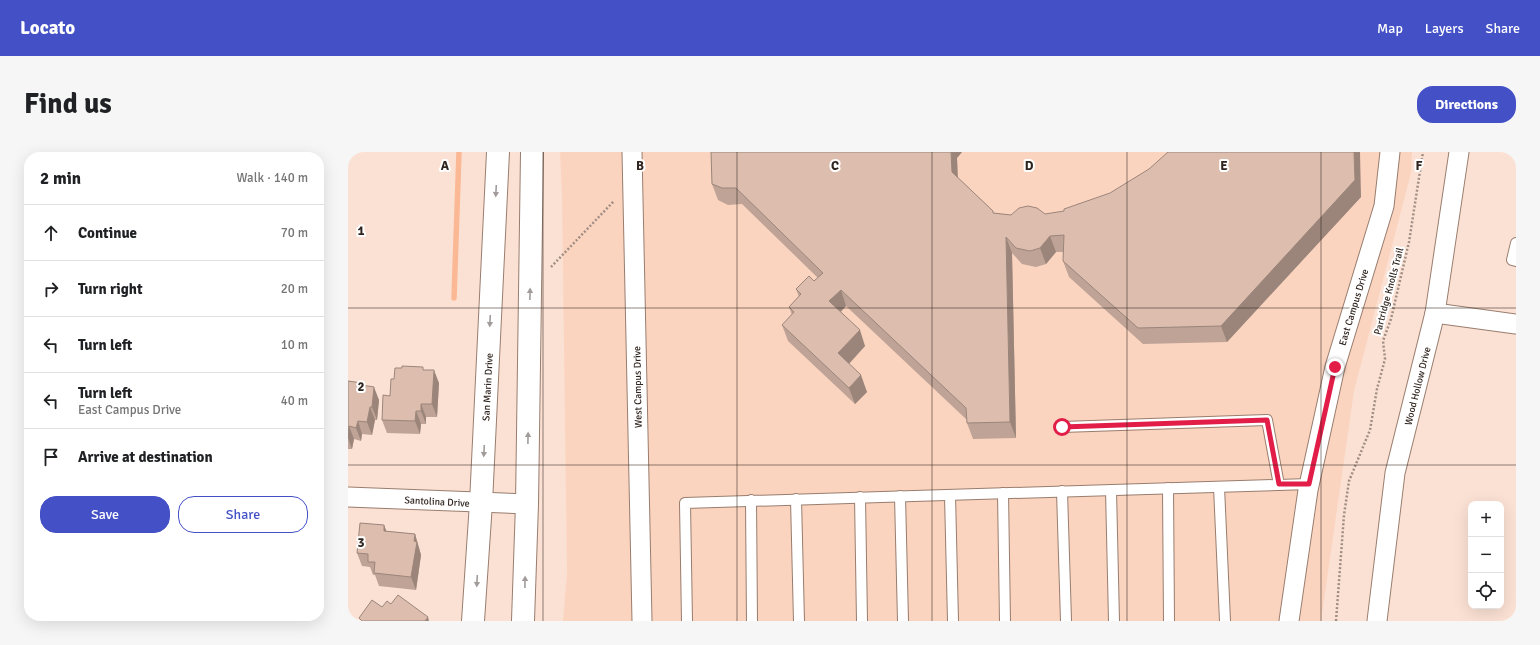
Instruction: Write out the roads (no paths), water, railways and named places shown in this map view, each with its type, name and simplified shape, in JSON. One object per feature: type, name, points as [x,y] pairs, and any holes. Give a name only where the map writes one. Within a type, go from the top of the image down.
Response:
[{"type":"main road","name":"San Marin Drive","points":[[473,621],[481,503],[498,152]]},
{"type":"main road","points":[[523,621],[527,504],[532,152]]},
{"type":"street","name":"West Campus Drive","points":[[632,152],[642,621]]},
{"type":"street","name":"East Campus Drive","points":[[1289,621],[1309,484],[1335,367],[1384,206],[1390,152]]},
{"type":"street","name":"Wood Hollow Drive","points":[[1377,621],[1396,473],[1435,313],[1460,152]]},
{"type":"street","points":[[1435,313],[1516,324]]},
{"type":"street","name":"Santolina Drive","points":[[348,497],[527,504]]},
{"type":"lane","points":[[1516,243],[1512,260],[1516,261]]},
{"type":"lane","points":[[1062,427],[1267,420],[1279,484]]},
{"type":"lane","points":[[687,621],[685,502],[1309,484]]},
{"type":"lane","points":[[1219,486],[1225,621]]},
{"type":"lane","points":[[1168,488],[1169,621]]},
{"type":"lane","points":[[1111,490],[1114,621]]},
{"type":"lane","points":[[1062,491],[1066,621]]},
{"type":"lane","points":[[1003,493],[1005,621]]},
{"type":"lane","points":[[950,495],[953,621]]},
{"type":"lane","points":[[900,496],[903,621]]},
{"type":"lane","points":[[860,497],[862,621]]},
{"type":"lane","points":[[796,499],[799,621]]},
{"type":"lane","points":[[751,500],[752,621]]},
{"type":"waterway","points":[[454,298],[459,152]]}]
